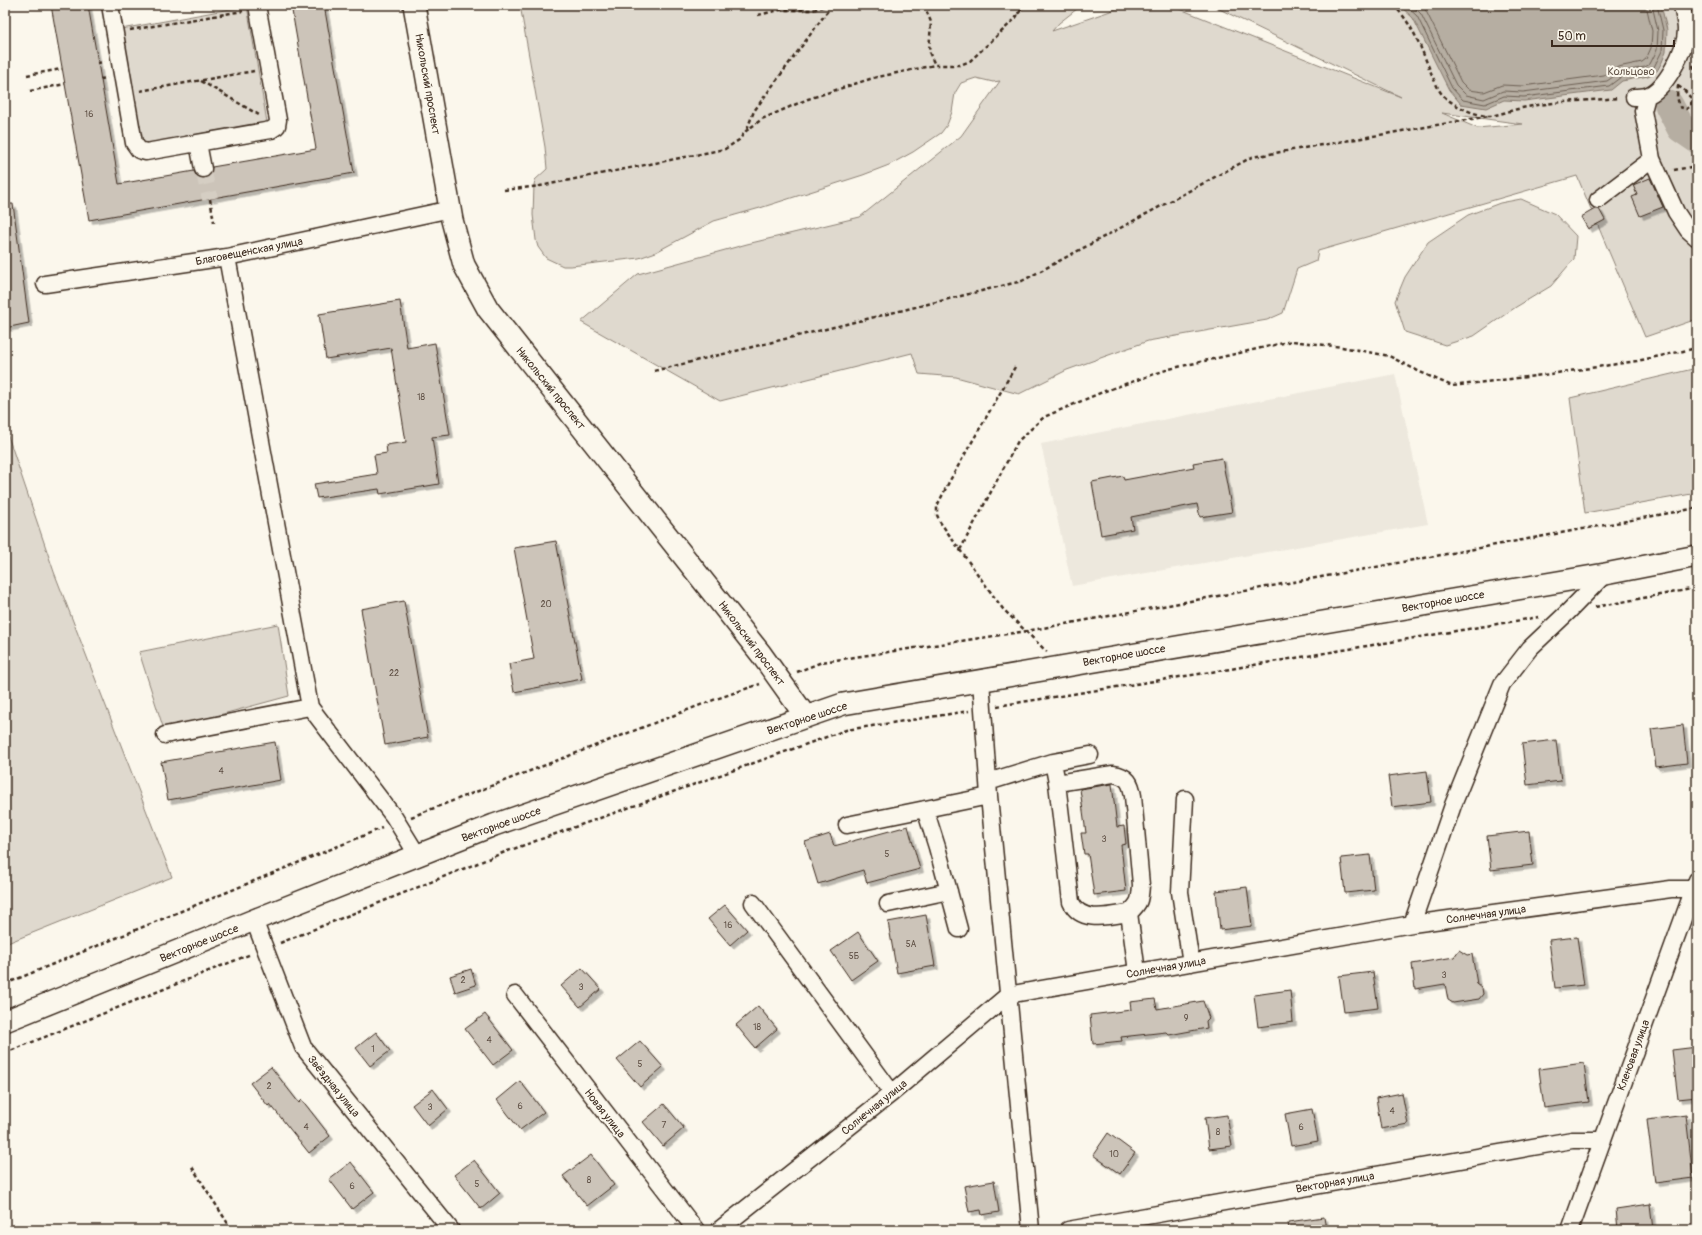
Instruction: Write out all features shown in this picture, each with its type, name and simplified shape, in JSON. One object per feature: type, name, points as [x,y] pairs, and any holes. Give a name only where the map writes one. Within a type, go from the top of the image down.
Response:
[{"type":"main road","name":"Никольский проспект","points":[[414,5],[451,209],[464,264],[488,309],[761,654],[806,717]]},
{"type":"main road","name":"Векторное шоссе","points":[[5,1022],[254,920],[494,825],[843,704],[1605,574],[1697,556]]},
{"type":"street","points":[[110,5],[134,143],[138,150],[146,152],[271,130],[277,126],[278,120],[257,7]]},
{"type":"street","points":[[1682,5],[1686,29],[1683,49],[1678,61],[1660,86],[1640,97],[1654,163],[1676,212],[1688,230],[1697,238]]},
{"type":"street","points":[[198,143],[203,169]]},
{"type":"street","points":[[1598,200],[1654,163]]},
{"type":"street","name":"Благовещенская улица","points":[[45,284],[227,257],[451,209]]},
{"type":"street","points":[[227,257],[310,707],[394,817],[418,856]]},
{"type":"street","points":[[1412,924],[1453,805],[1502,684],[1530,648],[1605,574]]},
{"type":"street","points":[[981,680],[988,789],[1031,1230]]},
{"type":"street","points":[[165,735],[310,707]]},
{"type":"street","points":[[847,825],[925,809],[988,789],[1053,762],[1090,755]]},
{"type":"street","points":[[1053,762],[1057,783],[1071,902],[1075,909],[1079,912],[1092,917],[1129,913],[1138,905],[1140,900],[1141,885],[1134,796],[1131,784],[1120,775],[1113,774],[1057,783]]},
{"type":"street","points":[[1185,799],[1180,892],[1191,963]]},
{"type":"street","points":[[925,809],[937,846],[959,929]]},
{"type":"street","name":"Солнечная улица","points":[[719,1230],[892,1093],[1008,994],[1412,924],[1695,885]]},
{"type":"street","name":"Кленовая улица","points":[[1570,1230],[1695,885]]},
{"type":"street","points":[[888,904],[949,891]]},
{"type":"street","points":[[753,903],[892,1093]]},
{"type":"street","points":[[1129,913],[1137,972]]},
{"type":"street","name":"Звёздная улица","points":[[254,920],[303,1047],[451,1230]]},
{"type":"street","name":"Новая улица","points":[[515,996],[696,1230]]},
{"type":"street","name":"Векторная улица","points":[[1068,1230],[1572,1140],[1603,1140]]},
{"type":"path","points":[[758,15],[780,10],[813,10],[828,5]]},
{"type":"path","points":[[746,131],[754,111],[832,5]]},
{"type":"path","points":[[924,5],[931,22],[929,52],[935,65]]},
{"type":"path","points":[[1016,5],[1019,15]]},
{"type":"path","points":[[504,190],[540,186],[717,152],[731,146],[762,118],[808,99],[873,78],[935,65],[960,65],[970,61],[1019,15],[1024,5]]},
{"type":"path","points":[[1393,5],[1413,30],[1424,51],[1440,91],[1447,100],[1458,107],[1489,116]]},
{"type":"path","points":[[114,32],[257,7]]},
{"type":"path","points":[[27,75],[62,69]]},
{"type":"path","points":[[125,94],[268,69]]},
{"type":"path","points":[[201,80],[277,126]]},
{"type":"path","points":[[30,91],[65,84]]},
{"type":"path","points":[[1678,86],[1691,98],[1691,106],[1686,110],[1680,107],[1678,102],[1678,86]]},
{"type":"path","points":[[654,371],[1022,281],[1252,157],[1489,116],[1523,107],[1640,97]]},
{"type":"path","points":[[1654,163],[1675,170],[1697,166]]},
{"type":"path","points":[[210,199],[214,222]]},
{"type":"path","points":[[960,550],[1018,441],[1044,417],[1105,390],[1169,369],[1292,341],[1342,346],[1389,356],[1452,386],[1543,375],[1637,361],[1697,348]]},
{"type":"path","points":[[1015,367],[949,482],[937,506],[937,515],[940,522],[1003,609],[1061,666]]},
{"type":"path","points":[[5,1053],[505,852],[846,730],[1222,671],[1568,612],[1697,588]]},
{"type":"path","points":[[192,1167],[232,1230]]},
{"type":"shaded area","points":[[1395,374],[1428,524],[1072,586],[1041,444]]},
{"type":"green space","name":"Кольцово","points":[[520,5],[1082,5],[1059,23],[1052,31],[1128,5],[1170,5],[1401,97],[1211,5],[1697,5],[1697,319],[1645,337],[1577,176],[1318,251],[1316,261],[1297,269],[1283,313],[1267,320],[1148,341],[1067,370],[1019,394],[956,377],[919,374],[912,353],[720,401],[581,322],[638,274],[747,244],[860,217],[961,136],[1000,81],[993,82],[976,78],[961,83],[955,93],[952,112],[947,125],[941,133],[913,152],[889,165],[863,175],[760,208],[714,221],[656,252],[639,258],[563,266],[546,258],[538,247],[533,215],[535,180],[547,169],[545,147]],"holes":[[[1442,113],[1523,124],[1477,128]]]},
{"type":"green space","points":[[247,6],[267,122],[142,144],[121,29]]},
{"type":"green space","points":[[1521,199],[1555,214],[1576,236],[1574,259],[1551,286],[1516,307],[1474,336],[1445,345],[1405,332],[1395,301],[1405,277],[1428,242],[1468,215],[1500,203]]},
{"type":"green space","points":[[1697,368],[1697,493],[1585,513],[1570,398]]},
{"type":"green space","points":[[5,427],[54,572],[172,877],[5,944]]},
{"type":"green space","points":[[278,624],[289,696],[164,730],[139,652]]},
{"type":"water","points":[[1399,5],[1661,5],[1667,30],[1666,52],[1657,71],[1648,76],[1622,81],[1611,90],[1524,101],[1504,100],[1486,108],[1461,104],[1449,90],[1413,18]]},
{"type":"building","points":[[51,5],[88,5],[119,184],[194,171],[196,175],[204,178],[209,176],[212,167],[316,149],[291,5],[324,5],[354,173],[89,220]]},
{"type":"building","points":[[1650,178],[1663,207],[1640,216],[1632,197],[1637,195],[1633,185]]},
{"type":"building","points":[[5,204],[13,204],[29,323],[5,328]]},
{"type":"building","points":[[1595,209],[1599,209],[1605,220],[1588,229],[1581,217]]},
{"type":"building","points":[[400,301],[407,348],[435,343],[450,435],[432,437],[439,484],[380,494],[379,489],[317,498],[314,484],[377,474],[374,455],[387,453],[386,445],[406,442],[391,348],[326,359],[319,314]]},
{"type":"building","points":[[1222,458],[1232,512],[1200,517],[1197,504],[1131,517],[1133,529],[1101,535],[1092,482],[1123,476],[1124,480],[1194,467],[1193,463]]},
{"type":"building","points":[[556,541],[582,679],[514,692],[509,664],[534,659],[514,548]]},
{"type":"building","points":[[404,601],[428,737],[385,745],[361,609]]},
{"type":"building","points":[[1683,725],[1687,763],[1656,767],[1651,729]]},
{"type":"building","points":[[1556,740],[1561,781],[1527,785],[1522,744]]},
{"type":"building","points":[[275,742],[281,780],[168,800],[161,762]]},
{"type":"building","points":[[1427,771],[1431,802],[1392,807],[1388,776]]},
{"type":"building","points":[[1112,784],[1117,827],[1124,826],[1126,844],[1121,845],[1126,891],[1094,895],[1088,854],[1084,854],[1081,833],[1086,833],[1080,789]]},
{"type":"building","points":[[908,826],[920,869],[867,883],[863,870],[818,884],[805,842],[830,834],[834,846]]},
{"type":"building","points":[[1529,831],[1533,865],[1491,870],[1487,836]]},
{"type":"building","points":[[1370,855],[1374,890],[1345,893],[1341,858]]},
{"type":"building","points":[[1247,887],[1252,926],[1220,930],[1216,891]]},
{"type":"building","points":[[725,905],[747,930],[730,945],[708,919]]},
{"type":"building","points":[[926,915],[935,966],[897,973],[888,922]]},
{"type":"building","points":[[858,932],[878,961],[851,980],[831,951]]},
{"type":"building","points":[[1577,937],[1584,985],[1555,988],[1549,940]]},
{"type":"building","points":[[1459,950],[1467,955],[1472,954],[1477,984],[1482,988],[1483,994],[1479,999],[1453,1003],[1448,1000],[1445,984],[1415,989],[1412,964],[1454,957]]},
{"type":"building","points":[[582,968],[601,989],[580,1007],[561,986]]},
{"type":"building","points":[[471,969],[476,985],[455,992],[450,976]]},
{"type":"building","points":[[1373,972],[1378,1008],[1344,1012],[1339,976]]},
{"type":"building","points":[[1290,990],[1293,1022],[1258,1027],[1254,995]]},
{"type":"building","points":[[1155,999],[1157,1009],[1203,1001],[1209,1018],[1206,1021],[1207,1028],[1169,1035],[1166,1032],[1121,1037],[1122,1041],[1093,1044],[1090,1015],[1131,1010],[1130,1002]]},
{"type":"building","points":[[758,1006],[777,1029],[755,1048],[736,1025]]},
{"type":"building","points":[[485,1014],[513,1050],[493,1065],[465,1029]]},
{"type":"building","points":[[376,1032],[390,1051],[370,1066],[356,1048]]},
{"type":"building","points":[[640,1041],[663,1067],[640,1087],[617,1060]]},
{"type":"building","points":[[1697,1047],[1697,1097],[1678,1099],[1672,1050]]},
{"type":"building","points":[[1584,1063],[1589,1102],[1544,1108],[1539,1069]]},
{"type":"building","points":[[271,1067],[299,1103],[302,1100],[330,1136],[309,1153],[270,1104],[268,1106],[250,1083]]},
{"type":"building","points":[[520,1081],[544,1112],[520,1130],[497,1100]]},
{"type":"building","points":[[433,1089],[448,1109],[428,1126],[412,1105]]},
{"type":"building","points":[[1402,1093],[1408,1124],[1381,1129],[1376,1098]]},
{"type":"building","points":[[664,1104],[684,1128],[663,1146],[643,1122]]},
{"type":"building","points":[[1312,1109],[1318,1141],[1291,1146],[1285,1114]]},
{"type":"building","points":[[1227,1115],[1232,1146],[1209,1149],[1205,1118]]},
{"type":"building","points":[[1686,1115],[1693,1178],[1655,1183],[1647,1120]]},
{"type":"building","points":[[1108,1133],[1135,1153],[1120,1174],[1093,1155]]},
{"type":"building","points":[[591,1155],[614,1185],[587,1206],[563,1176]]},
{"type":"building","points":[[474,1160],[500,1193],[481,1209],[454,1175]]},
{"type":"building","points":[[351,1162],[374,1192],[352,1209],[329,1179]]},
{"type":"building","points":[[994,1181],[999,1212],[982,1215],[981,1210],[969,1212],[964,1186]]},
{"type":"building","points":[[1650,1204],[1653,1230],[1618,1230],[1616,1209]]},
{"type":"building","points":[[1324,1217],[1326,1230],[1289,1230],[1288,1222]]},
{"type":"waterway","points":[[1669,105],[1681,128],[1697,139]]},
{"type":"tunnel","points":[[203,169],[210,199]]}]
